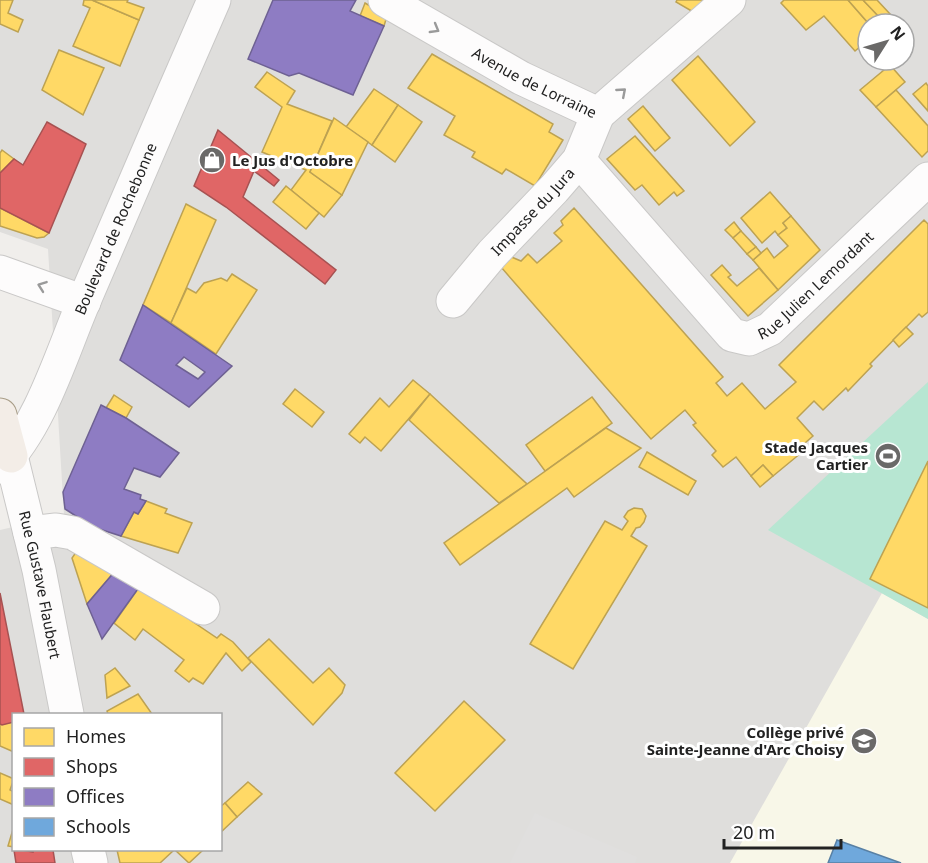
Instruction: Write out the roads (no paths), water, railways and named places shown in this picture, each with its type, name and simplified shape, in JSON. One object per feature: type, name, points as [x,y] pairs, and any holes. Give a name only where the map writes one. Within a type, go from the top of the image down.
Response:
[{"type":"main road","points":[[0,415],[5,461]]},
{"type":"street","name":"Boulevard de Rochebonne","points":[[5,461],[41,406],[214,0]]},
{"type":"street","name":"Avenue de Lorraine","points":[[385,0],[521,78],[598,114],[729,0]]},
{"type":"street","name":"Impasse du Jura","points":[[453,301],[492,254],[579,160],[598,114]]},
{"type":"street","name":"Rue Julien Lemordant","points":[[579,160],[732,335],[749,339],[770,329],[928,179]]},
{"type":"street","points":[[0,273],[84,302]]},
{"type":"street","name":"Rue Gustave Flaubert","points":[[5,461],[30,533],[67,713]]},
{"type":"street","points":[[30,533],[56,530],[73,533],[203,608]]},
{"type":"place","name":"Le Jus d'Octobre","points":[[212,160]]},
{"type":"place","name":"Stade Jacques Cartier","points":[[888,456]]},
{"type":"place","name":"Collège privé Sainte-Jeanne d'Arc Choisy","points":[[864,741]]}]
